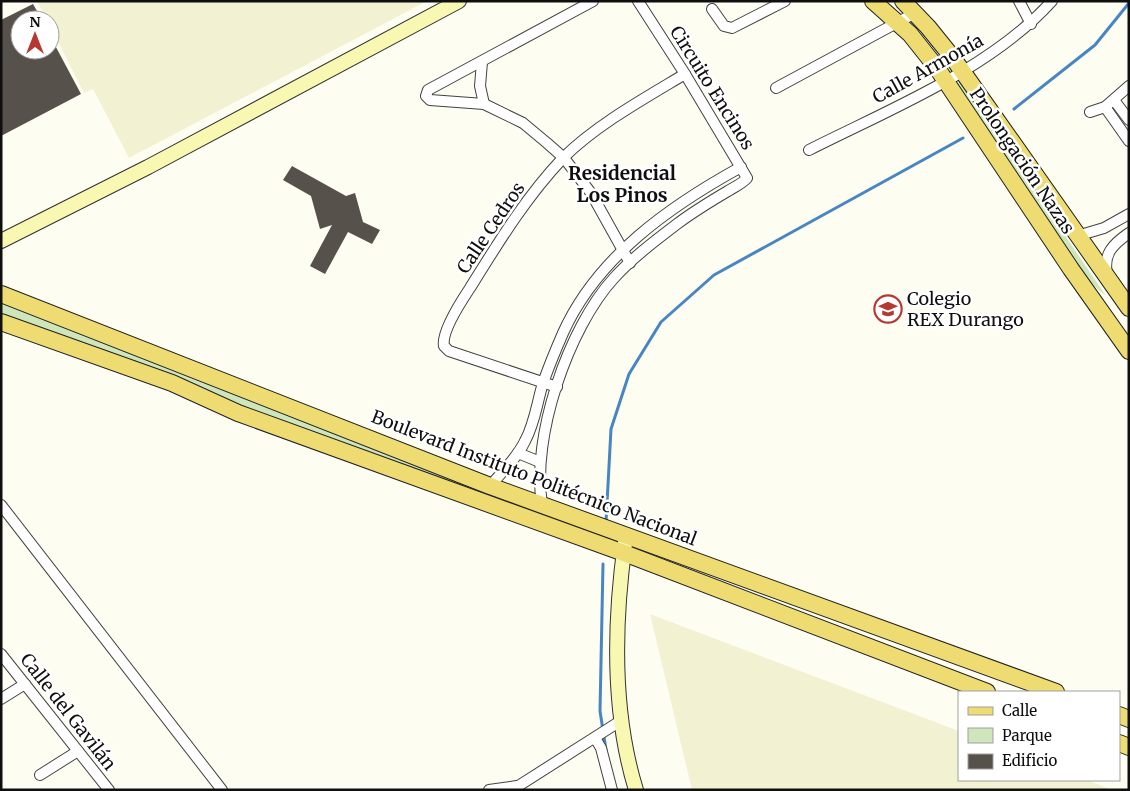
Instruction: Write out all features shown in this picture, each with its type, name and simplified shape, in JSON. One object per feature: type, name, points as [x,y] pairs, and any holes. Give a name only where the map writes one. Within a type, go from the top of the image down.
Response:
[{"type":"main road","name":"Prolongación Nazas","points":[[873,1],[898,22],[924,52],[1071,269],[1126,342]]},
{"type":"main road","name":"Prolongación Nazas","points":[[903,1],[939,40],[962,71],[1129,308]]},
{"type":"main road","name":"Boulevard Instituto Politécnico Nacional","points":[[1,294],[490,486],[1053,691]]},
{"type":"main road","points":[[1,322],[172,383],[238,413],[624,553],[984,691]]},
{"type":"main road","points":[[480,500],[490,486]]},
{"type":"street","points":[[1,241],[148,167],[459,1]]},
{"type":"street","points":[[592,1],[428,90],[426,96],[430,100],[484,104],[523,124],[564,158],[591,194],[630,263]]},
{"type":"street","name":"Circuito Encinos","points":[[638,1],[741,167]]},
{"type":"street","points":[[712,9],[724,26],[732,28],[785,1]]},
{"type":"street","points":[[1019,1],[1031,24]]},
{"type":"street","name":"Calle Armonía","points":[[809,150],[962,71],[1009,42],[1031,24],[1052,1]]},
{"type":"street","points":[[776,88],[915,13]]},
{"type":"street","points":[[482,62],[480,86],[484,104]]},
{"type":"street","name":"Calle Cedros","points":[[556,387],[449,352],[444,346],[443,341],[464,297],[508,226],[564,158],[622,113],[685,74]]},
{"type":"street","points":[[1090,112],[1104,107],[1129,86]]},
{"type":"street","points":[[1114,100],[1129,120]]},
{"type":"street","points":[[1104,107],[1129,141]]},
{"type":"street","points":[[490,486],[518,453],[533,424],[544,383],[564,332],[576,308],[608,265],[622,251],[682,202],[741,167],[746,176],[745,181],[678,223],[630,263],[614,278],[586,318],[573,343],[556,387],[545,429],[540,462],[542,504]]},
{"type":"street","points":[[1077,236],[1097,231],[1129,214]]},
{"type":"street","points":[[1108,280],[1106,255],[1117,242],[1129,233]]},
{"type":"street","points":[[533,424],[545,429]]},
{"type":"street","points":[[518,453],[540,462]]},
{"type":"street","points":[[1,505],[222,790]]},
{"type":"street","points":[[626,535],[618,618],[622,720],[625,748],[636,790]]},
{"type":"street","name":"Calle del Gavilán","points":[[1,654],[109,790]]},
{"type":"street","points":[[1,699],[25,684]]},
{"type":"street","points":[[489,790],[514,788],[622,720]]},
{"type":"street","points":[[600,735],[601,748],[612,790]]},
{"type":"street","points":[[40,775],[78,751]]},
{"type":"green space","points":[[37,1],[427,1],[129,158],[93,89],[84,93],[60,46],[60,10],[42,10]]},
{"type":"green space","points":[[960,81],[1106,296],[1091,283],[956,85]]},
{"type":"green space","points":[[1,303],[464,481],[460,490],[1,316]]},
{"type":"green space","points":[[650,614],[958,731],[958,781],[1089,781],[1113,790],[692,790]]},
{"type":"building","points":[[33,4],[36,10],[21,10]]},
{"type":"building","points":[[10,16],[10,60],[60,60],[60,55],[81,94],[1,136],[1,20]]},
{"type":"building","points":[[292,166],[346,196],[355,193],[363,222],[380,230],[372,244],[348,232],[325,274],[310,266],[332,225],[320,229],[311,196],[283,180]]},
{"type":"waterway","points":[[1014,109],[1095,45],[1129,3]]},
{"type":"waterway","points":[[606,522],[611,429],[629,374],[661,322],[714,275],[963,138]]},
{"type":"waterway","points":[[603,564],[600,711],[606,750]]},
{"type":"place","name":"Colegio REX Durango","points":[[888,309]]},
{"type":"district","name":"Residencial Los Pinos","points":[[622,184]]}]
